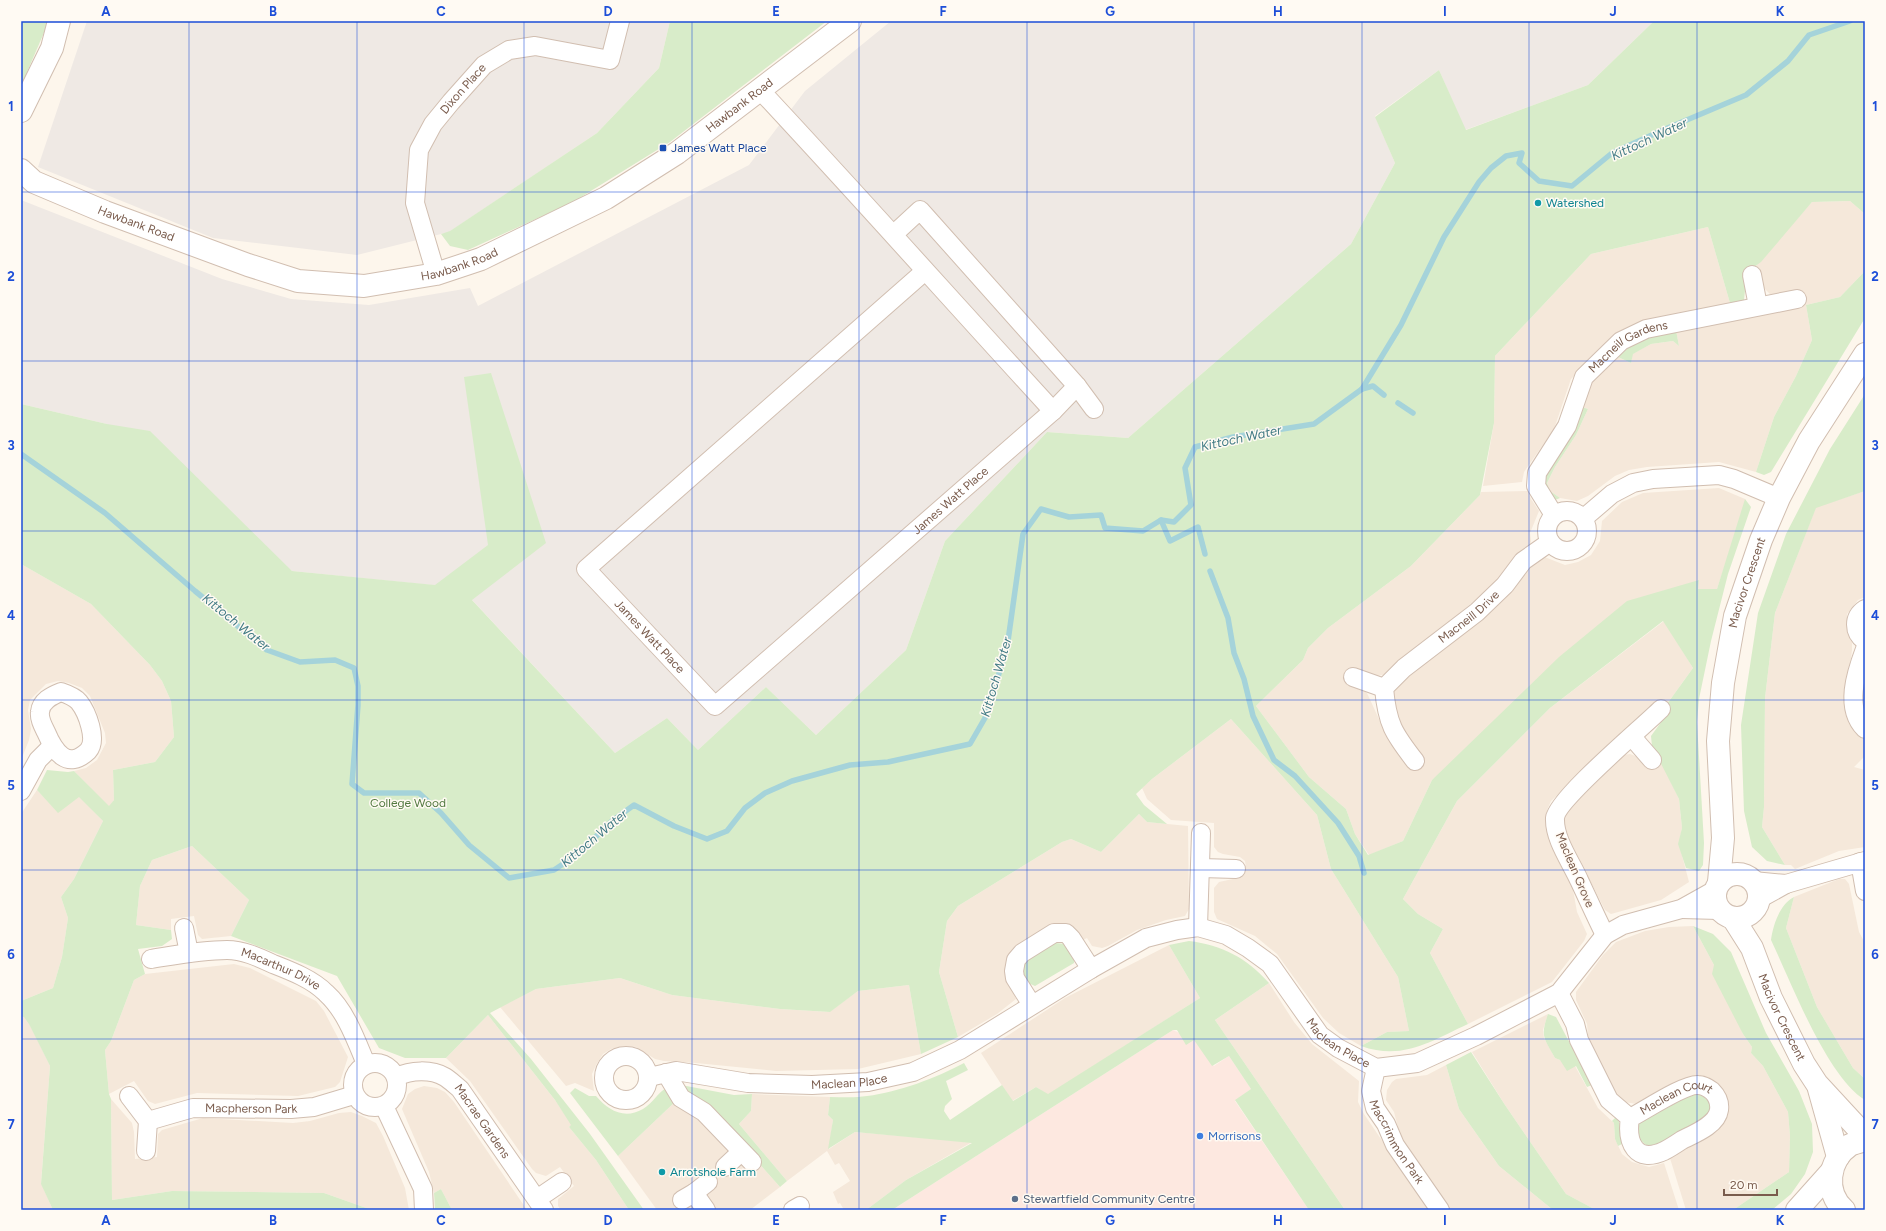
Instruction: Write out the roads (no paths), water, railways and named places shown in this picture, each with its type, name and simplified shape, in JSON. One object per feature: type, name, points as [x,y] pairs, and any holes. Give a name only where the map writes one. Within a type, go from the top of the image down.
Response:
[{"type":"street","points":[[21,111],[52,48],[60,21]]},
{"type":"street","name":"Dixon Place","points":[[436,274],[415,203],[418,150],[433,124],[484,65],[509,50],[535,46],[610,60],[620,21]]},
{"type":"street","name":"Hawbank Road","points":[[21,170],[34,182],[105,212],[248,265],[298,281],[364,286],[436,274],[481,259],[606,198],[677,153],[850,21]]},
{"type":"street","points":[[760,90],[894,234],[925,271],[1053,410]]},
{"type":"street","points":[[894,234],[920,210],[1077,386],[1094,409]]},
{"type":"street","name":"James Watt Place","points":[[925,271],[586,569],[715,706],[1053,410],[1077,386]]},
{"type":"street","points":[[1752,275],[1758,306]]},
{"type":"street","name":"Macneill Gardens","points":[[1554,515],[1536,486],[1537,473],[1567,426],[1584,377],[1621,341],[1646,329],[1797,298]]},
{"type":"street","name":"Macivor Crescent","points":[[1865,354],[1809,441],[1779,498],[1761,540],[1735,616],[1723,683],[1718,741],[1724,838],[1736,896],[1752,948],[1771,998],[1804,1064],[1817,1084],[1865,1136]]},
{"type":"street","points":[[1584,518],[1612,494],[1633,483],[1653,479],[1719,476],[1734,479],[1779,498]]},
{"type":"street","points":[[1561,511],[1570,511],[1578,513],[1584,518],[1588,527],[1587,537],[1583,545],[1575,550],[1565,552],[1556,548],[1550,542],[1547,528],[1554,515],[1561,511]]},
{"type":"street","name":"Macneill Drive","points":[[1384,688],[1404,668],[1477,612],[1505,585],[1523,561],[1550,542]]},
{"type":"street","points":[[1865,609],[1860,612],[1856,620],[1856,630],[1860,637],[1865,641]]},
{"type":"street","points":[[1865,649],[1856,673],[1853,703],[1855,714],[1865,729]]},
{"type":"street","points":[[1353,678],[1384,688],[1386,710],[1392,727],[1398,739],[1415,762]]},
{"type":"street","name":"Maclean Grove","points":[[1606,935],[1590,906],[1558,836],[1555,817],[1560,805],[1575,788],[1661,709]]},
{"type":"street","points":[[1632,737],[1652,760]]},
{"type":"street","points":[[21,791],[38,760],[52,746]]},
{"type":"street","points":[[1198,928],[1201,834]]},
{"type":"street","points":[[1862,862],[1865,891]]},
{"type":"street","name":"Maclean Place","points":[[649,1077],[676,1071],[748,1083],[812,1085],[868,1082],[912,1072],[940,1060],[1090,969],[1146,938],[1177,930],[1198,928],[1226,935],[1248,948],[1270,964],[1320,1035],[1338,1048],[1376,1068],[1417,1063],[1476,1036],[1559,993],[1606,935],[1623,925],[1681,909],[1786,884],[1862,862]]},
{"type":"street","points":[[1201,868],[1236,869]]},
{"type":"street","points":[[184,928],[189,953]]},
{"type":"street","points":[[1032,1005],[1015,978],[1014,971],[1016,960],[1022,953],[1054,933],[1066,933],[1071,938],[1090,969]]},
{"type":"street","name":"Macarthur Drive","points":[[151,959],[189,953],[226,950],[241,951],[298,975],[316,985],[326,993],[336,1005],[353,1032],[366,1064]]},
{"type":"street","name":"Maclean Court","points":[[1559,993],[1575,1024],[1578,1040],[1609,1100],[1630,1118]]},
{"type":"street","points":[[378,1062],[389,1067],[396,1077],[397,1088],[393,1099],[384,1106],[373,1108],[362,1104],[354,1095],[352,1083],[357,1072],[366,1064],[378,1062]]},
{"type":"street","name":"Maccrimmon Park","points":[[1376,1068],[1371,1091],[1375,1108],[1386,1124],[1395,1145],[1440,1210]]},
{"type":"street","name":"Macrae Gardens","points":[[396,1077],[406,1073],[428,1071],[445,1077],[460,1089],[541,1204]]},
{"type":"street","points":[[666,1073],[681,1098],[704,1112],[747,1157],[724,1167]]},
{"type":"street","name":"Macivor Crescent","points":[[1817,1084],[1834,1164],[1831,1184],[1834,1196],[1844,1210]]},
{"type":"street","name":"Maclean Court","points":[[1697,1085],[1705,1086],[1714,1093],[1719,1101],[1719,1112],[1714,1120],[1707,1126],[1663,1151],[1651,1155],[1640,1153],[1633,1147],[1629,1139],[1628,1130],[1630,1118],[1683,1089],[1697,1085]]},
{"type":"street","name":"Macpherson Park","points":[[148,1121],[193,1108],[291,1109],[314,1107],[354,1095]]},
{"type":"street","points":[[129,1096],[148,1121],[146,1151]]},
{"type":"street","points":[[384,1106],[423,1189],[424,1210]]},
{"type":"street","points":[[1797,1210],[1851,1145],[1865,1140]]},
{"type":"street","points":[[541,1204],[562,1182]]},
{"type":"street","points":[[695,1191],[706,1210]]},
{"type":"waterway","name":"Kittoch Water","points":[[21,454],[105,513],[195,591],[267,650],[300,662],[335,660],[354,668],[358,686],[358,705],[352,784],[364,793],[419,793],[441,813],[469,845],[509,878],[554,870],[578,854],[612,821],[634,805],[674,826],[707,839],[727,831],[745,808],[765,793],[792,781],[850,765],[888,762],[970,744],[985,718],[1007,648],[1023,534],[1041,509],[1069,517],[1101,515],[1105,528],[1143,531],[1161,520],[1174,522],[1191,505],[1185,468],[1195,447],[1233,437],[1314,424],[1362,389],[1401,325],[1444,237],[1479,182],[1491,168],[1506,156],[1522,153],[1519,163],[1539,181],[1572,186],[1612,153],[1746,95],[1788,61],[1809,35],[1850,21]]},
{"type":"waterway","points":[[1362,389],[1373,386],[1384,395]]},
{"type":"waterway","points":[[1398,403],[1413,413]]},
{"type":"waterway","points":[[1161,520],[1170,541],[1198,527],[1205,554]]},
{"type":"waterway","points":[[1210,571],[1228,618],[1234,653],[1244,679],[1253,716],[1274,760],[1295,776],[1338,823],[1359,856],[1364,873]]},
{"type":"place","name":"James Watt Place","points":[[663,148]]},
{"type":"place","name":"Watershed","points":[[1538,203]]},
{"type":"place","name":"Morrisons","points":[[1200,1136]]},
{"type":"place","name":"Arrotshole Farm","points":[[662,1172]]},
{"type":"place","name":"Stewartfield Community Centre","points":[[1015,1199]]},
{"type":"park label","name":"College Wood","points":[[408,803]]}]
